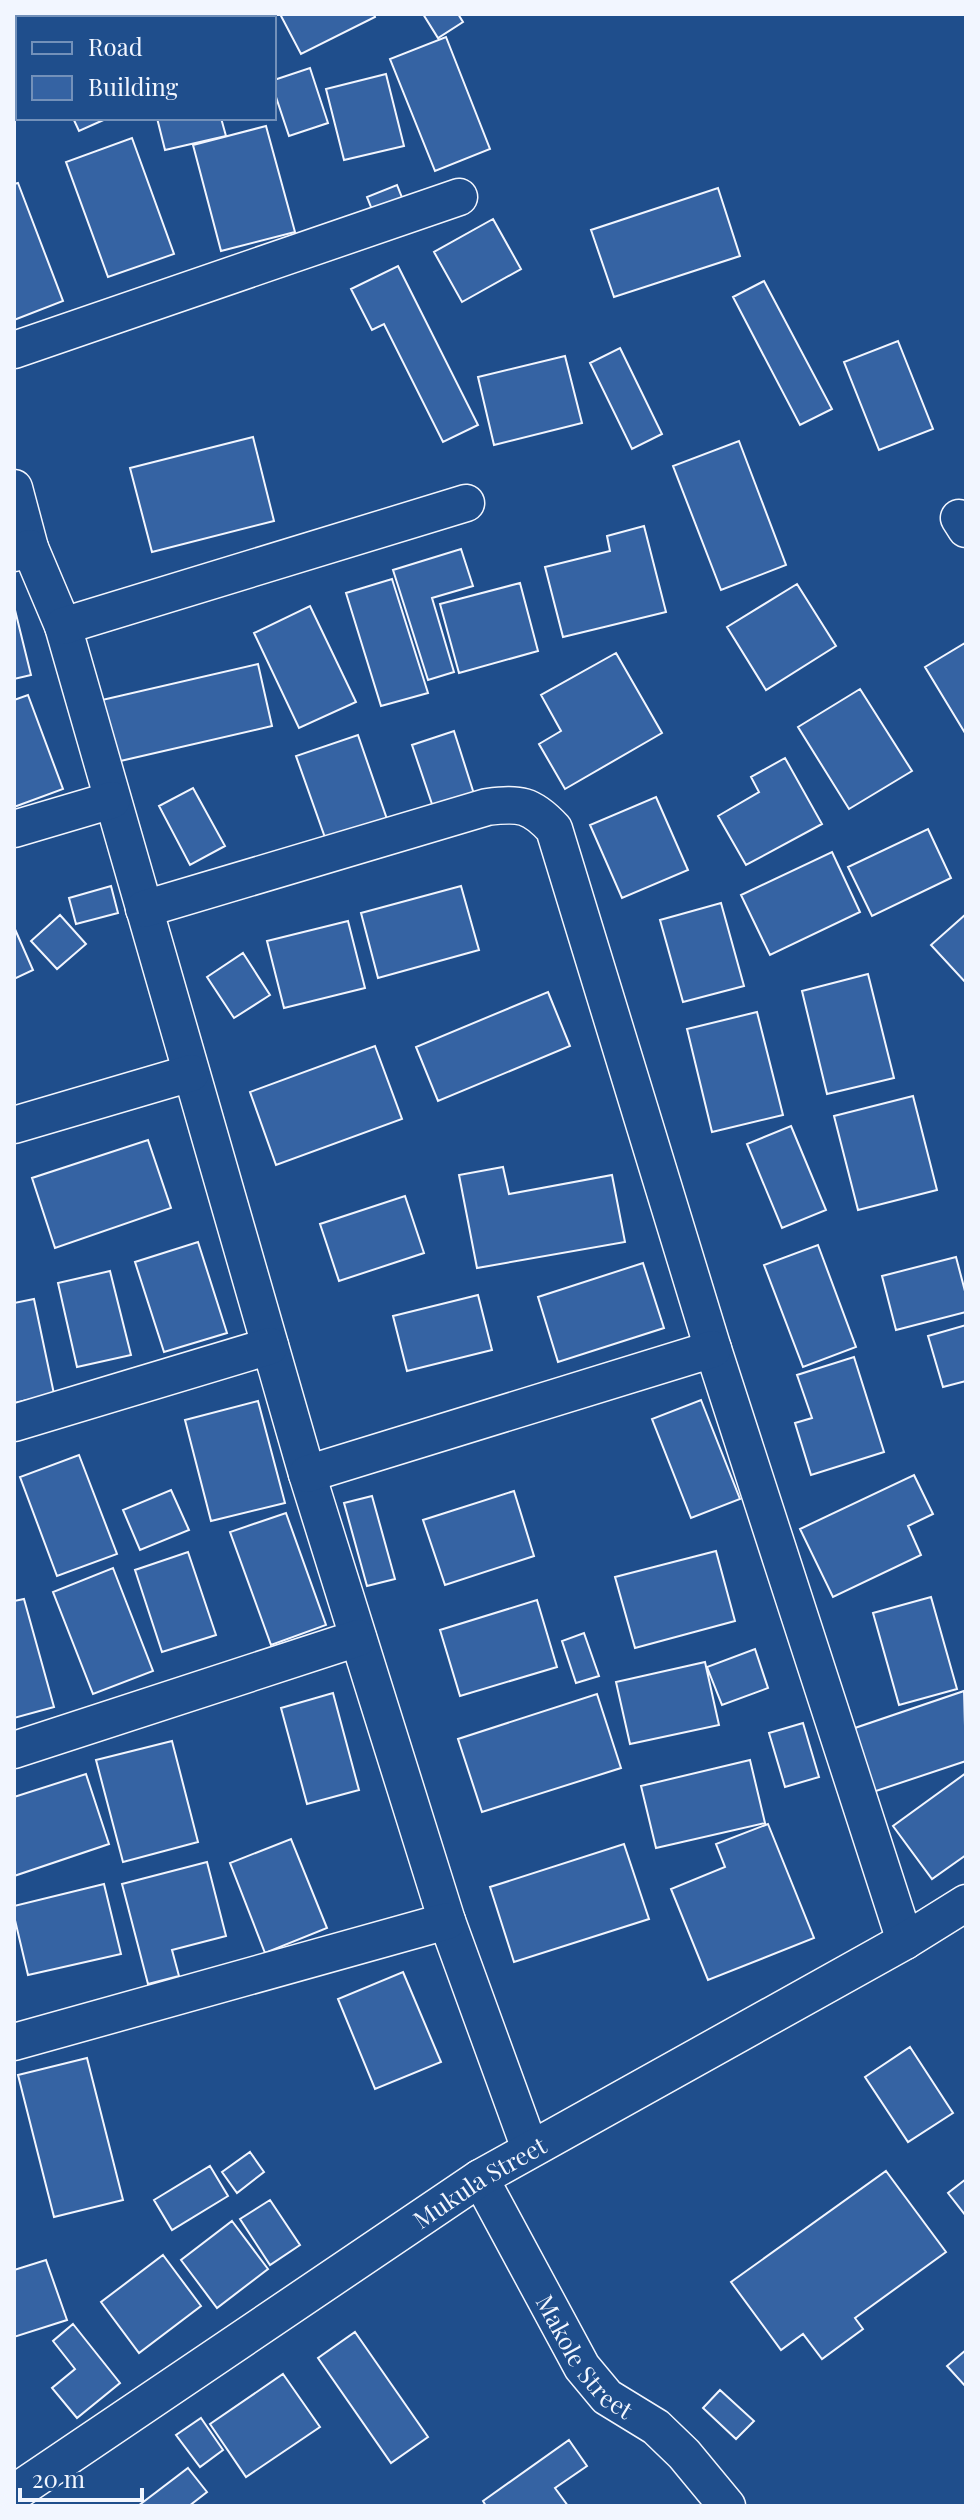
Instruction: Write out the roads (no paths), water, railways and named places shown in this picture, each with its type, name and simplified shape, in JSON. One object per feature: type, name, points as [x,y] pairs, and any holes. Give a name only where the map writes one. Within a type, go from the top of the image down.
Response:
[{"type":"street","points":[[14,350],[459,197]]},
{"type":"street","points":[[14,488],[22,550],[63,626],[307,1474],[447,1921],[530,2149]]},
{"type":"street","points":[[63,626],[466,503]]},
{"type":"street","points":[[14,829],[112,800]]},
{"type":"street","points":[[144,909],[487,807],[514,803],[537,810],[554,829],[713,1349],[905,1941]]},
{"type":"street","points":[[14,1125],[191,1073]]},
{"type":"street","points":[[14,1423],[270,1346]]},
{"type":"street","points":[[307,1474],[713,1349]]},
{"type":"street","points":[[14,1750],[358,1638]]},
{"type":"street","name":"Mukula Street","points":[[14,2493],[480,2178],[905,1941],[966,1903]]},
{"type":"street","points":[[14,2042],[447,1921]]},
{"type":"street","name":"Makole Street","points":[[480,2178],[582,2367],[607,2397],[656,2427],[684,2454],[727,2506]]}]
